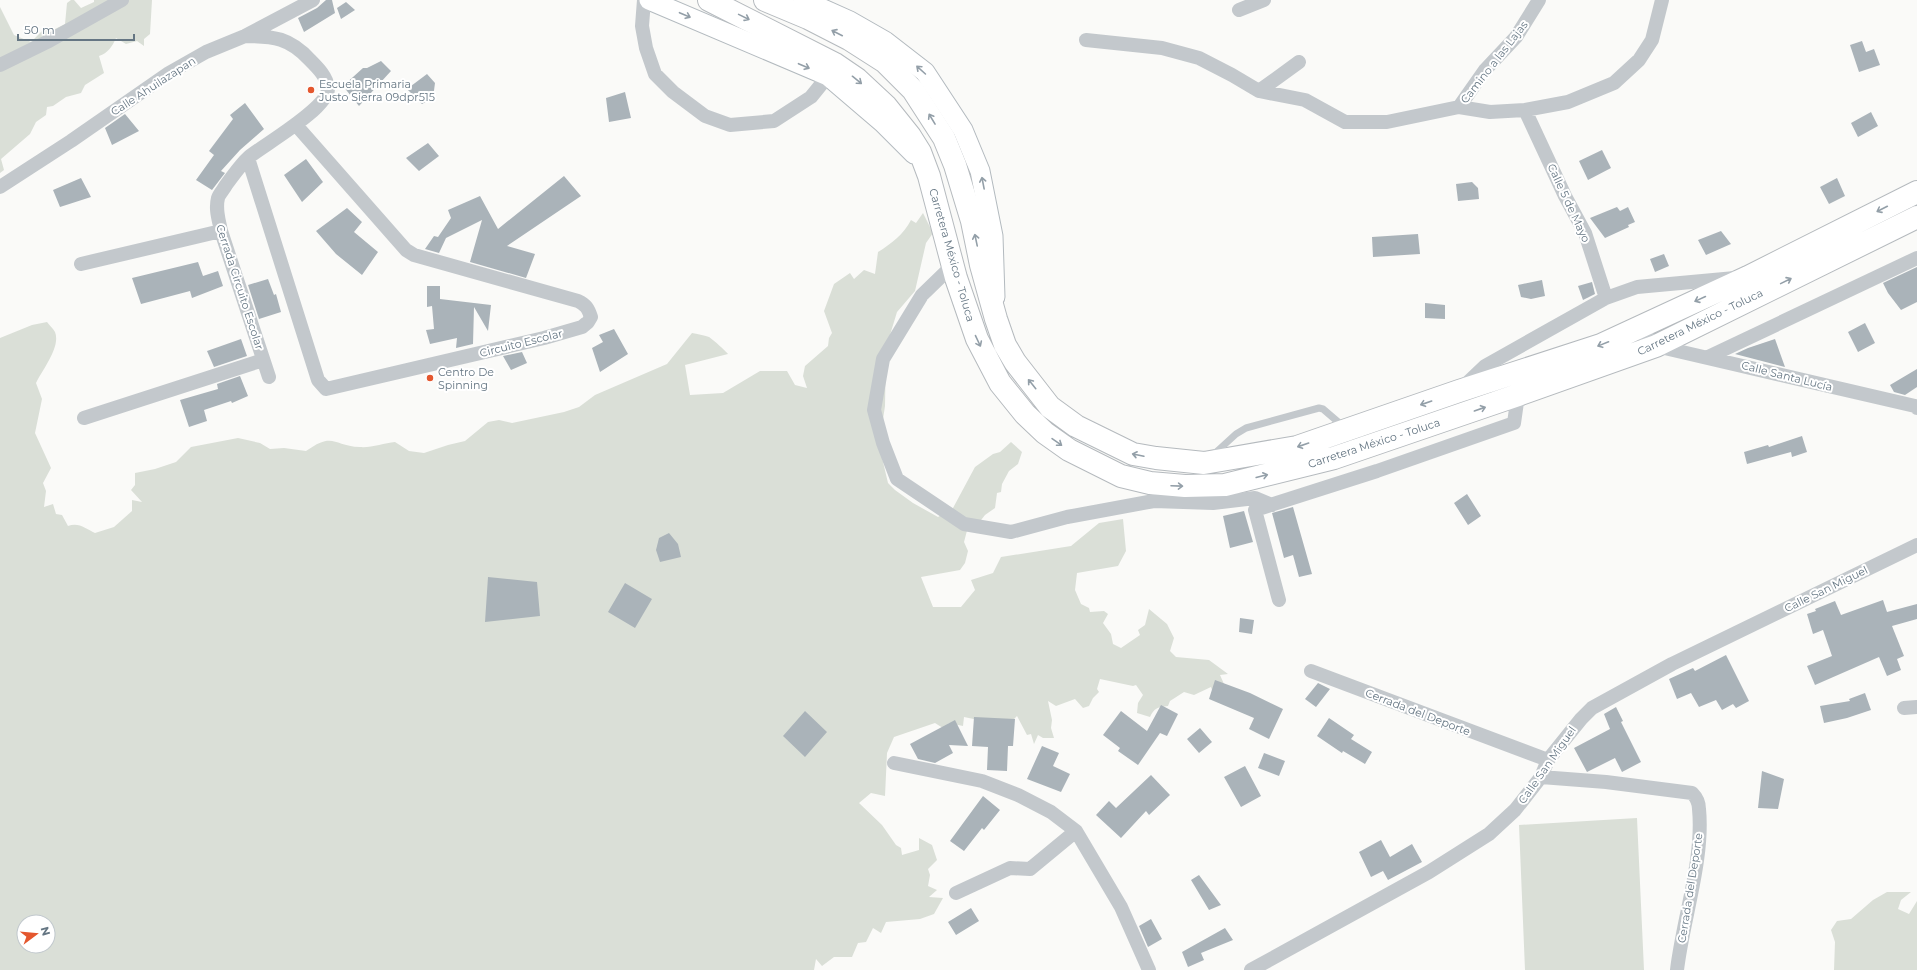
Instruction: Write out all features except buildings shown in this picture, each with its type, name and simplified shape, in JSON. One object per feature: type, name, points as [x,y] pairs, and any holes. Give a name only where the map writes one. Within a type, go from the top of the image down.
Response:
[{"type":"main road","name":"Carretera México - Toluca","points":[[709,0],[835,64],[857,79],[886,106],[910,136],[920,152],[925,165],[952,265],[977,339],[1000,383],[1025,414],[1045,433],[1069,450],[1106,469],[1133,480],[1166,485],[1224,485],[1334,458],[1518,396],[1656,346],[1917,217]]},
{"type":"main road","name":"Carretera México - Toluca","points":[[765,0],[808,18],[850,39],[885,62],[913,90],[944,138],[955,165],[970,215],[981,265],[996,319],[1005,345],[1014,362],[1050,407],[1076,426],[1133,454],[1204,463],[1297,447],[1459,391],[1602,345],[1748,277],[1917,192]]},
{"type":"street","points":[[0,66],[49,41],[122,0]]},
{"type":"street","name":"Calle Ahuilazapan","points":[[0,186],[78,136],[169,73],[206,52],[245,36],[313,0]]},
{"type":"street","points":[[644,0],[642,26],[646,48],[655,74],[673,92],[705,116],[730,125],[774,121],[811,97],[828,76]]},
{"type":"street","points":[[649,0],[828,76],[883,123],[925,165]]},
{"type":"street","points":[[803,0],[850,21],[885,41],[925,72],[963,130],[980,170],[993,236],[996,319]]},
{"type":"street","points":[[1239,10],[1264,0]]},
{"type":"street","name":"Camino a las Lajas","points":[[1539,0],[1516,37],[1485,70],[1459,107],[1490,112],[1525,110],[1568,102],[1614,83],[1639,60],[1652,40],[1662,0]]},
{"type":"street","name":"Cerrada Circuito Escolar","points":[[245,36],[273,37],[289,41],[308,58],[324,76],[328,89],[326,96],[318,106],[296,125],[272,140],[248,158],[218,197],[217,214],[269,377]]},
{"type":"street","points":[[1086,40],[1162,48],[1199,58],[1232,74],[1259,91],[1305,100],[1345,122],[1387,122],[1459,107]]},
{"type":"street","points":[[1259,91],[1299,62]]},
{"type":"street","name":"Calle 5 de Mayo","points":[[1525,110],[1565,196],[1585,233],[1606,298]]},
{"type":"street","name":"Circuito Escolar","points":[[248,158],[318,380],[326,388],[537,340],[582,327],[588,322],[591,317],[589,310],[586,305],[578,301],[414,255],[406,250],[296,125]]},
{"type":"street","points":[[81,264],[222,231]]},
{"type":"street","points":[[1708,357],[1917,258]]},
{"type":"street","points":[[952,265],[922,295],[883,359],[874,410],[883,443],[897,479],[964,524],[1011,532],[1067,517],[1154,501],[1213,503],[1255,498],[1272,505]]},
{"type":"street","points":[[1459,391],[1485,366],[1606,298],[1637,287],[1748,277]]},
{"type":"street","points":[[1638,328],[1656,346]]},
{"type":"street","name":"Calle Santa Lucía","points":[[1656,346],[1916,406]]},
{"type":"street","points":[[84,418],[264,360]]},
{"type":"street","points":[[1279,600],[1255,510],[1378,472],[1514,423],[1518,396]]},
{"type":"street","name":"Calle San Miguel","points":[[1251,970],[1430,872],[1489,834],[1515,810],[1541,777],[1548,760],[1580,719],[1592,708],[1672,664],[1917,545]]},
{"type":"street","name":"Cerrada del Deporte","points":[[1311,671],[1548,760]]},
{"type":"street","points":[[894,763],[982,781],[1018,795],[1051,812],[1076,830],[1121,907],[1149,970]]},
{"type":"street","name":"Cerrada del Deporte","points":[[1541,777],[1606,782],[1692,792],[1697,798],[1699,808],[1699,842],[1677,970]]},
{"type":"street","points":[[956,893],[1010,868],[1030,869],[1076,830]]},
{"type":"lane","points":[[1204,463],[1236,434],[1246,428],[1319,408],[1323,409],[1347,430]]},
{"type":"shaded area","points":[[74,0],[81,8],[94,2],[94,0],[152,0],[150,34],[144,39],[144,46],[137,41],[126,44],[116,38],[109,49],[99,56],[104,73],[85,85],[81,93],[66,97],[53,106],[47,107],[46,115],[36,122],[30,134],[1,159],[4,170],[0,173],[0,7],[14,35],[31,42],[46,27],[51,31],[65,24],[67,3]]},
{"type":"shaded area","points":[[923,213],[933,233],[926,243],[915,291],[897,312],[886,348],[885,406],[879,445],[888,483],[913,503],[938,517],[953,508],[975,467],[993,454],[1000,452],[1011,442],[1022,452],[1018,464],[1009,471],[1002,484],[1001,492],[997,493],[995,508],[985,515],[974,529],[969,523],[964,542],[968,551],[965,563],[960,570],[921,577],[933,607],[961,607],[975,590],[971,580],[993,573],[1001,557],[1071,546],[1099,523],[1123,519],[1126,551],[1118,566],[1077,573],[1075,590],[1081,604],[1089,608],[1090,612],[1104,611],[1108,614],[1103,623],[1111,634],[1113,644],[1121,648],[1140,635],[1138,630],[1145,625],[1149,609],[1167,624],[1174,638],[1170,651],[1176,657],[1209,660],[1228,674],[1220,675],[1224,684],[1212,690],[1211,687],[1194,695],[1184,692],[1170,701],[1168,706],[1155,710],[1150,717],[1137,713],[1138,703],[1143,695],[1136,685],[1133,686],[1100,679],[1097,689],[1099,692],[1093,698],[1089,706],[1083,708],[1075,699],[1056,706],[1048,701],[1052,720],[1051,728],[1054,738],[1043,738],[1038,735],[1034,744],[1031,734],[1027,735],[1017,716],[1007,726],[964,717],[963,726],[949,723],[946,730],[935,723],[894,737],[887,753],[885,796],[871,793],[859,803],[882,825],[896,845],[901,848],[902,855],[919,850],[919,838],[932,845],[937,860],[928,869],[930,875],[928,886],[937,890],[929,897],[943,898],[934,914],[920,919],[886,922],[881,933],[873,928],[866,942],[858,943],[852,957],[834,957],[822,966],[816,959],[814,970],[0,970],[0,338],[32,325],[47,322],[55,332],[56,338],[53,351],[36,383],[42,399],[35,433],[51,468],[43,483],[46,491],[44,507],[53,504],[56,514],[62,515],[68,526],[79,525],[95,533],[114,527],[132,511],[132,500],[142,502],[131,490],[135,485],[135,473],[155,469],[176,462],[191,447],[238,438],[260,443],[270,449],[284,448],[306,451],[315,445],[328,441],[364,447],[395,442],[409,451],[424,453],[465,441],[488,422],[499,420],[512,423],[564,412],[579,407],[595,395],[667,364],[692,333],[709,337],[728,354],[685,365],[690,395],[723,393],[760,371],[787,371],[795,385],[807,388],[803,376],[805,366],[828,346],[829,338],[832,333],[824,311],[834,284],[850,273],[854,279],[864,270],[875,274],[878,252],[897,238],[905,230],[911,220],[916,223]]},
{"type":"shaded area","points":[[1637,818],[1644,970],[1525,970],[1519,825]]},
{"type":"shaded area","points":[[1887,892],[1911,892],[1901,900],[1898,909],[1909,914],[1917,901],[1917,970],[1834,970],[1835,942],[1831,930],[1837,921],[1851,919],[1873,900]]},
{"type":"place","name":"Escuela Primaria Justo Sierra 09dpr515","points":[[311,90]]},
{"type":"place","name":"Centro De Spinning","points":[[430,378]]}]
